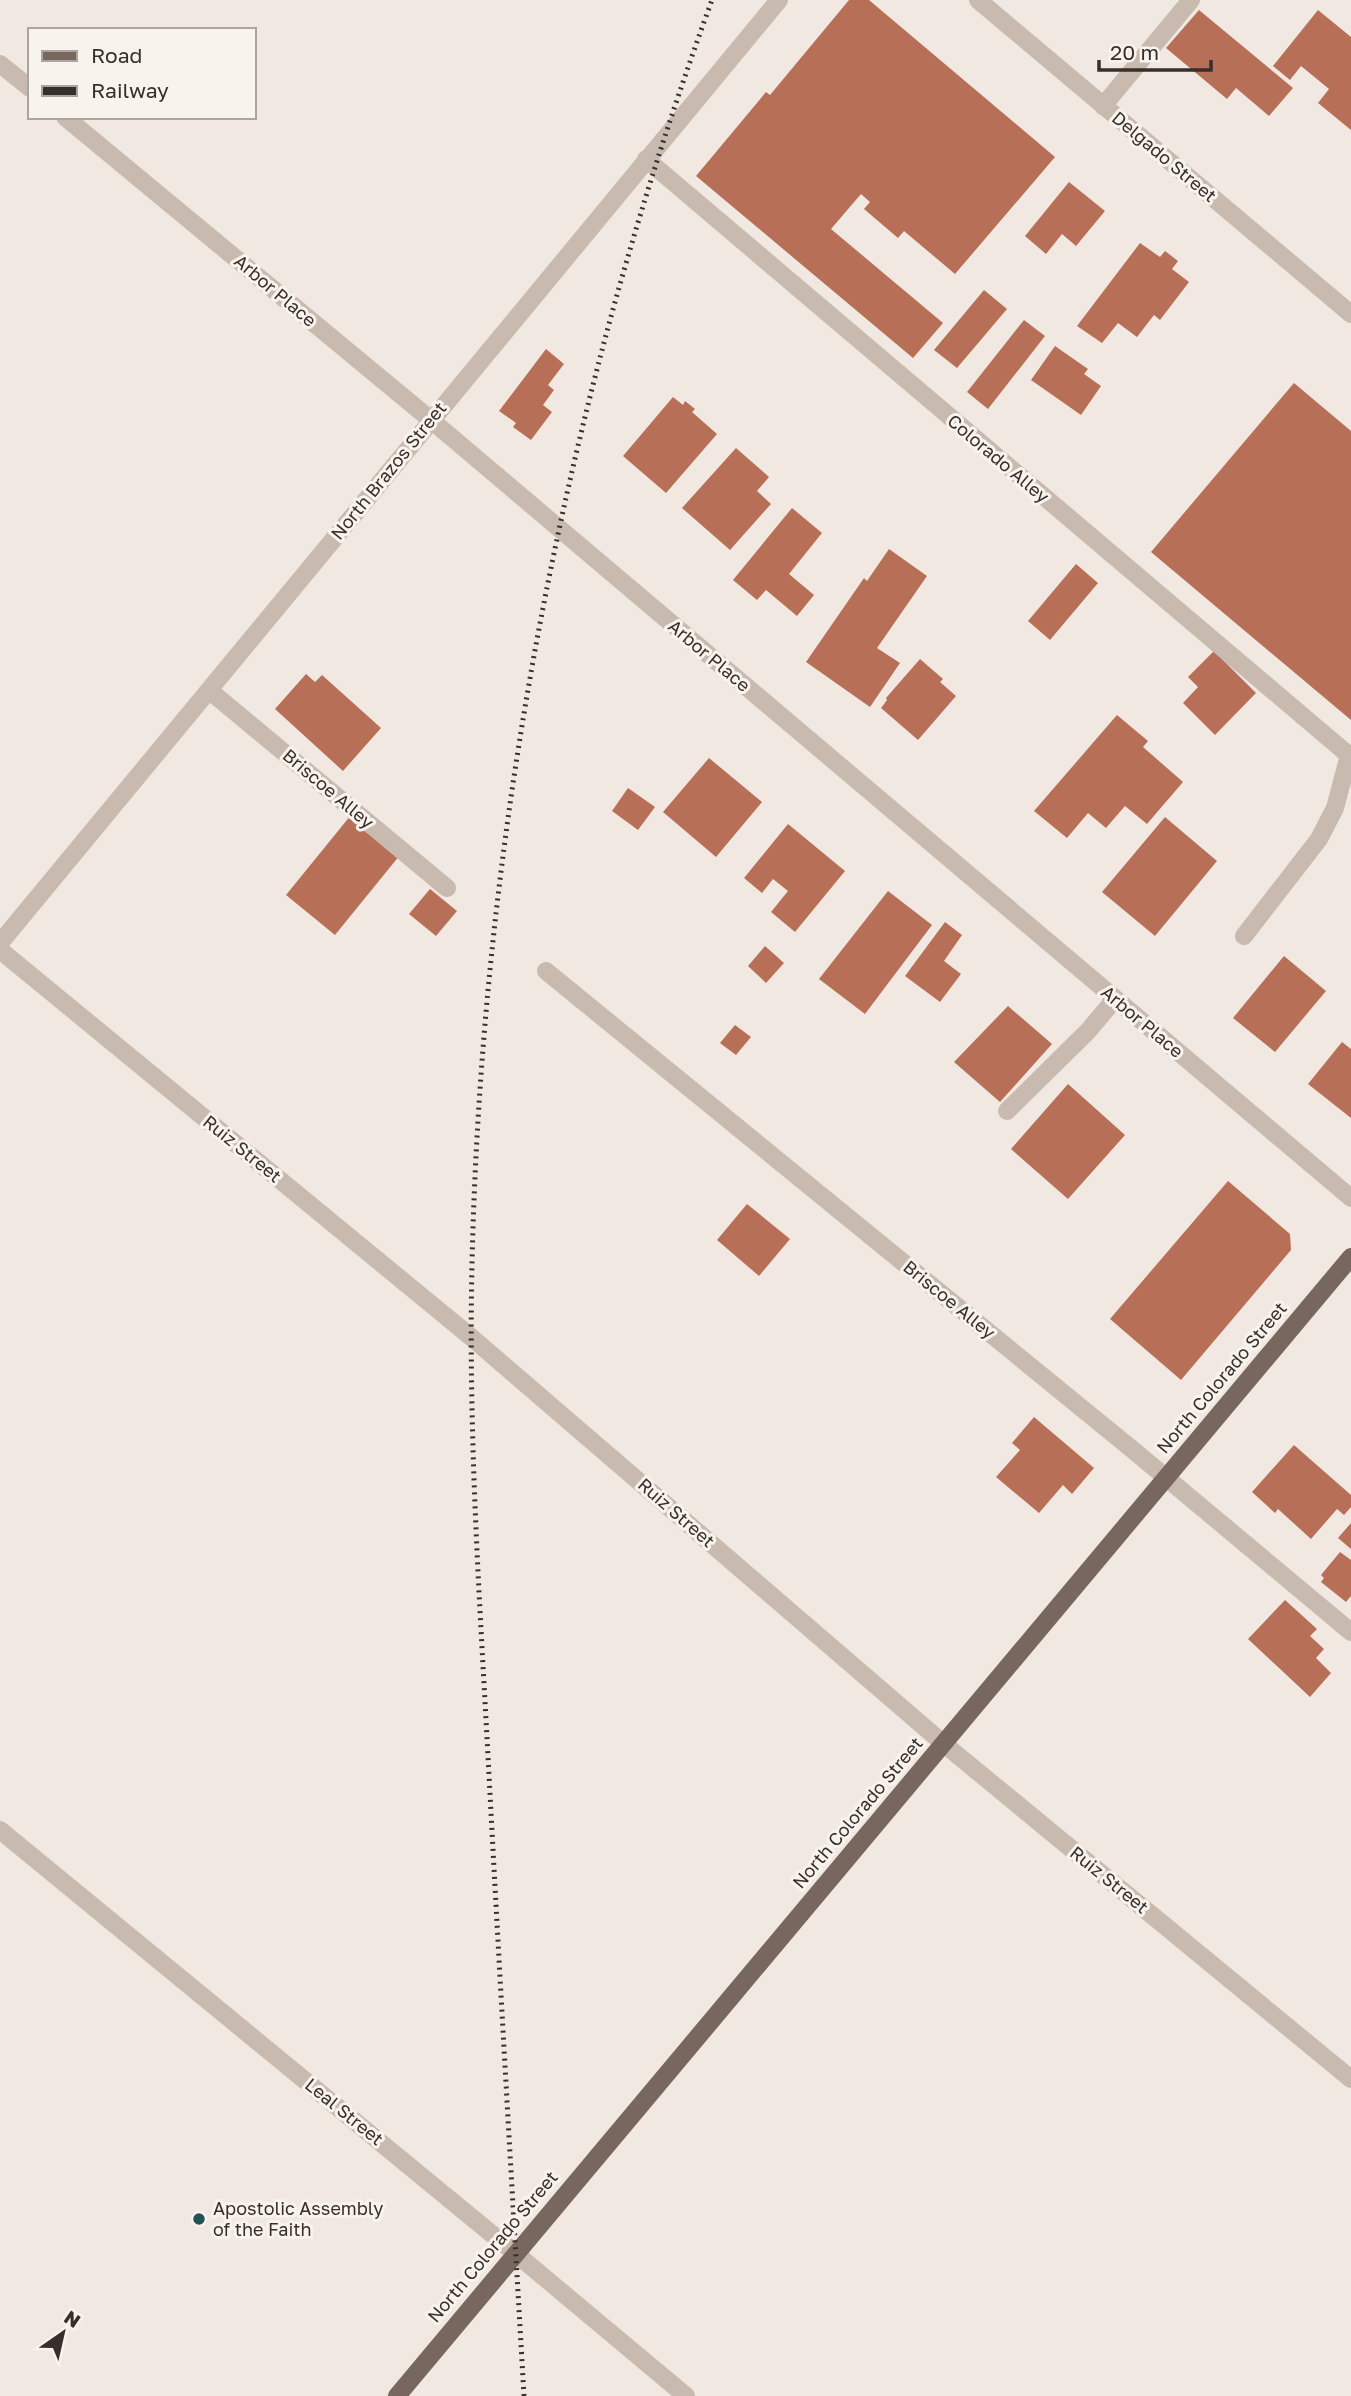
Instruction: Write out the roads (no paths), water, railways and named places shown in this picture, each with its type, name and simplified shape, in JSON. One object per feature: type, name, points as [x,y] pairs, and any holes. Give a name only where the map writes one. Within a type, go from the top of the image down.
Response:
[{"type":"main road","name":"North Colorado Street","points":[[397,2396],[1351,1257]]},
{"type":"street","name":"North Brazos Street","points":[[0,943],[779,0]]},
{"type":"street","name":"Delgado Street","points":[[978,0],[1348,306]]},
{"type":"street","points":[[1103,106],[1191,0]]},
{"type":"street","points":[[0,64],[28,86]]},
{"type":"street","name":"Arbor Place","points":[[67,119],[431,420],[1351,1198]]},
{"type":"street","name":"Colorado Alley","points":[[646,159],[1350,756]]},
{"type":"street","name":"Briscoe Alley","points":[[210,691],[447,888]]},
{"type":"street","points":[[1244,936],[1319,839],[1335,808],[1350,756]]},
{"type":"street","name":"Ruiz Street","points":[[0,950],[471,1337],[944,1744],[1351,2079]]},
{"type":"street","name":"Briscoe Alley","points":[[546,971],[1351,1632]]},
{"type":"street","points":[[1007,1111],[1088,1031],[1115,999]]},
{"type":"street","name":"Leal Street","points":[[0,1830],[686,2396]]},
{"type":"railway","points":[[524,2396],[473,1456],[472,1264],[479,1103],[493,942],[513,781],[540,622],[574,464],[613,308],[660,153],[712,0]]},
{"type":"place","name":"Apostolic Assembly of the Faith","points":[[199,2219]]}]
